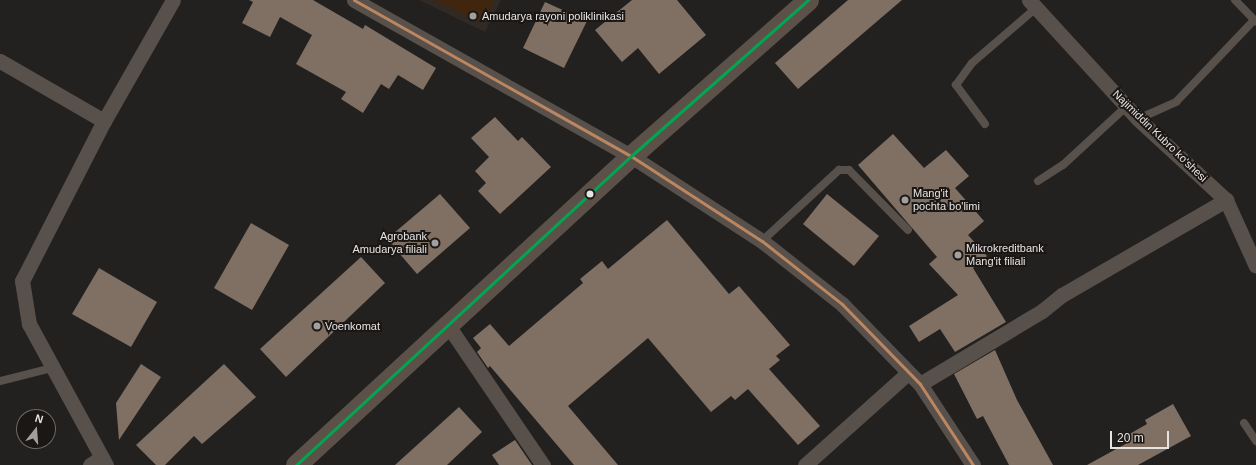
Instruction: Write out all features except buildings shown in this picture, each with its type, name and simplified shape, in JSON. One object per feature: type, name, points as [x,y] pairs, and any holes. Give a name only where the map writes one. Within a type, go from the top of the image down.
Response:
[{"type":"main road","points":[[296,465],[447,324],[631,156],[808,0]]},
{"type":"street","points":[[99,462],[29,324],[22,281],[104,121],[172,0]]},
{"type":"street","points":[[354,0],[631,156],[762,241],[842,304],[920,384],[973,465]]},
{"type":"street","name":"Najimiddin Kubro ko'shesi","points":[[1033,4],[1138,119],[1226,200],[1256,266]]},
{"type":"street","points":[[0,60],[104,121]]},
{"type":"street","points":[[920,384],[1042,311],[1062,295],[1226,200]]},
{"type":"street","points":[[447,324],[543,465]]},
{"type":"street","points":[[805,465],[908,373]]},
{"type":"lane","points":[[1138,119],[1176,102],[1255,21],[1235,0]]},
{"type":"lane","points":[[985,124],[956,84],[972,63],[1033,4]]},
{"type":"lane","points":[[1038,181],[1063,165],[1127,106]]},
{"type":"lane","points":[[762,241],[839,170],[849,170],[908,230]]},
{"type":"lane","points":[[0,381],[52,368]]},
{"type":"lane","points":[[1244,423],[1256,441]]},
{"type":"shaded area","name":"Amudarya rayoni poliklinikasi","points":[[419,0],[501,0],[485,32]]},
{"type":"shaded area","points":[[434,0],[494,0],[483,23]]},
{"type":"transit line","points":[[354,0],[631,156],[762,241],[842,304],[920,384],[973,465]]},
{"type":"transit line","points":[[296,465],[631,156],[808,0]]},
{"type":"place","name":"Amudarya rayoni poliklinikasi","points":[[473,16]]},
{"type":"place","name":"Mang'it pochta bo'limi","points":[[905,200]]},
{"type":"place","name":"Agrobank Amudarya filiali","points":[[435,243]]},
{"type":"place","name":"Mikrokreditbank Mang'it filiali","points":[[958,255]]},
{"type":"place","name":"Voenkomat","points":[[317,326]]}]
